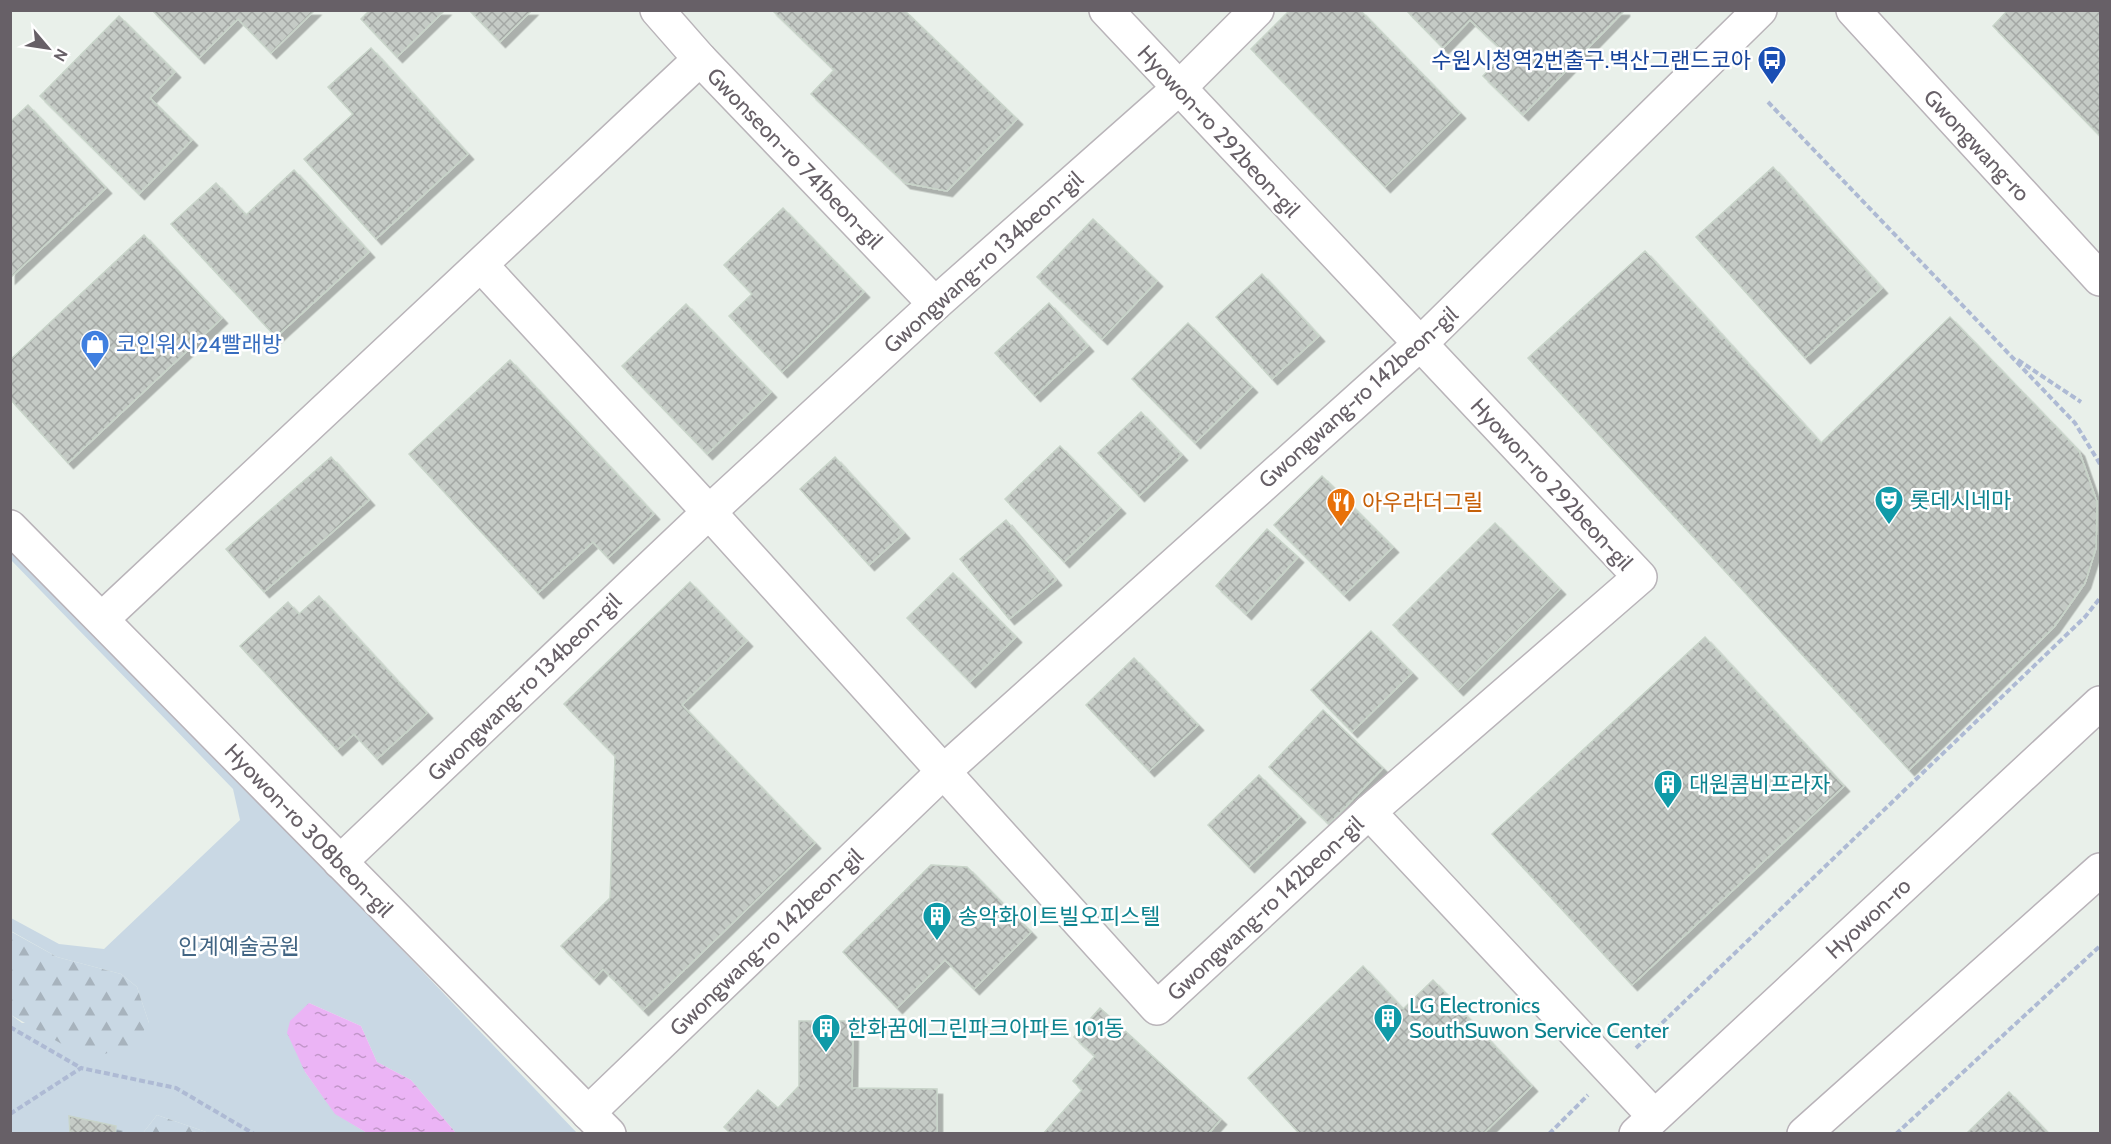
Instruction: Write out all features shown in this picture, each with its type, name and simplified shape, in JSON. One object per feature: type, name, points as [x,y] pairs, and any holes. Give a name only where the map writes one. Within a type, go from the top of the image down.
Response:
[{"type":"street","name":"Gwonseon-ro 741beon-gil","points":[[657,10],[700,59],[934,304]]},
{"type":"street","name":"Hyowon-ro 292beon-gil","points":[[1106,10],[1640,577],[1369,812]]},
{"type":"street","name":"Gwongwang-ro 134beon-gil","points":[[340,862],[709,512],[934,304],[1179,88],[1257,10]]},
{"type":"street","name":"Gwongwang-ro 142beon-gil","points":[[599,1123],[944,771],[1420,344],[1760,10]]},
{"type":"street","name":"Gwongwang-ro","points":[[1853,10],[2100,279]]},
{"type":"street","points":[[102,619],[700,59]]},
{"type":"street","points":[[481,265],[944,771]]},
{"type":"street","name":"Hyowon-ro 308beon-gil","points":[[10,526],[599,1123]]},
{"type":"street","name":"Hyowon-ro","points":[[1645,1125],[2100,703]]},
{"type":"street","name":"Gwongwang-ro 142beon-gil","points":[[944,771],[1157,1008],[1369,812]]},
{"type":"street","points":[[1369,812],[1613,1071],[1645,1125]]},
{"type":"street","points":[[1804,1134],[2100,870]]},
{"type":"path","points":[[1768,102],[2075,423],[2100,464]]},
{"type":"path","points":[[2010,354],[2081,402]]},
{"type":"path","points":[[1549,1134],[2077,625],[2100,598]]},
{"type":"path","points":[[1896,1134],[2100,946]]},
{"type":"path","points":[[10,1027],[81,1068],[176,1088],[254,1134]]},
{"type":"path","points":[[10,1114],[81,1068]]},
{"type":"green space","name":"인계예술공원","points":[[10,552],[279,821],[577,1133],[456,1133],[411,1080],[377,1062],[361,1026],[309,1003],[305,1072],[335,1113],[367,1133],[209,1133],[157,1115],[143,1133],[11,1133],[11,1015],[22,1023],[149,1023],[137,987],[121,974],[57,957],[11,931],[11,918],[59,944],[104,949],[240,820],[233,789],[11,560]]},
{"type":"green space","points":[[10,931],[57,957],[121,974],[137,987],[149,1023],[134,1045],[88,1059],[11,1015]]},
{"type":"green space","points":[[157,1115],[209,1133],[143,1133]]},
{"type":"water","points":[[309,1003],[361,1026],[377,1062],[411,1080],[456,1133],[367,1133],[335,1114],[305,1072],[287,1033],[290,1021]]},
{"type":"building","points":[[152,10],[315,10],[271,53],[238,19],[199,58]]},
{"type":"building","points":[[370,10],[445,10],[397,57],[361,19]]},
{"type":"building","points":[[469,10],[532,10],[500,42]]},
{"type":"building","points":[[772,10],[904,10],[1017,119],[947,191],[905,183],[811,94],[834,70]]},
{"type":"building","points":[[1290,10],[1360,10],[1460,113],[1385,187],[1251,49]]},
{"type":"building","points":[[1406,10],[1624,11],[1523,115],[1483,76],[1505,53],[1470,20],[1443,48]]},
{"type":"building","points":[[2008,10],[2100,10],[2100,136],[1993,26]]},
{"type":"building","points":[[119,16],[175,72],[150,98],[192,140],[139,194],[40,96]]},
{"type":"building","points":[[371,48],[468,154],[376,239],[304,159],[353,114],[328,87]]},
{"type":"building","points":[[28,105],[106,188],[10,278],[10,122]]},
{"type":"building","points":[[1773,167],[1882,288],[1805,358],[1696,237]]},
{"type":"building","points":[[294,170],[369,252],[276,337],[171,224],[216,183],[246,215]]},
{"type":"building","points":[[783,208],[864,292],[782,372],[729,316],[752,294],[724,265]]},
{"type":"building","points":[[1093,219],[1157,281],[1102,339],[1037,277]]},
{"type":"building","points":[[144,235],[222,318],[68,463],[10,399],[10,360]]},
{"type":"building","name":"롯데시네마","points":[[1645,251],[1821,443],[1950,317],[2079,451],[2097,502],[2096,548],[2085,583],[2054,627],[1909,770],[1528,358]]},
{"type":"building","points":[[1262,274],[1319,336],[1272,379],[1216,317]]},
{"type":"building","points":[[1049,303],[1088,346],[1035,396],[995,353]]},
{"type":"building","points":[[686,304],[771,392],[707,454],[622,366]]},
{"type":"building","points":[[1188,323],[1252,387],[1195,443],[1132,379]]},
{"type":"building","points":[[510,360],[654,514],[608,558],[593,542],[538,593],[409,454]]},
{"type":"building","points":[[1141,412],[1182,455],[1139,496],[1098,453]]},
{"type":"building","points":[[1060,446],[1120,508],[1064,562],[1005,499]]},
{"type":"building","points":[[331,457],[369,500],[264,592],[226,549]]},
{"type":"building","points":[[835,457],[904,533],[869,565],[800,489]]},
{"type":"building","points":[[1322,476],[1393,547],[1344,595],[1274,525]]},
{"type":"building","points":[[1006,520],[1056,580],[1009,619],[960,559]]},
{"type":"building","points":[[1495,523],[1560,589],[1458,690],[1393,625]]},
{"type":"building","points":[[1267,529],[1298,557],[1246,614],[1216,586]]},
{"type":"building","points":[[953,573],[1016,637],[970,682],[907,618]]},
{"type":"building","points":[[690,582],[747,641],[682,705],[815,843],[643,1010],[603,969],[594,979],[561,946],[610,898],[615,756],[564,704]]},
{"type":"building","points":[[319,596],[427,713],[377,759],[354,734],[337,750],[240,646],[288,602],[299,614]]},
{"type":"building","points":[[1371,631],[1412,673],[1352,732],[1311,690]]},
{"type":"building","name":"대원콤비프라자","points":[[1705,637],[1844,786],[1632,985],[1492,834]]},
{"type":"building","points":[[1134,658],[1198,725],[1149,771],[1086,705]]},
{"type":"building","points":[[1323,710],[1383,768],[1329,824],[1269,767]]},
{"type":"building","points":[[1259,775],[1300,817],[1249,867],[1208,825]]},
{"type":"building","name":"송악화이트빌오피스텔","points":[[931,865],[967,867],[1031,932],[974,989],[945,960],[897,1008],[843,952]]},
{"type":"building","name":"LG Electronics SouthSuwon Service Center","points":[[1363,966],[1403,1009],[1433,980],[1532,1086],[1483,1134],[1300,1134],[1248,1078]]},
{"type":"building","points":[[1100,1008],[1221,1119],[1208,1134],[1043,1134],[1082,1090],[1073,1081],[1095,1056],[1074,1037]]},
{"type":"building","name":"한화꿈에그린파크아파트 101동","points":[[799,1021],[853,1021],[852,1088],[937,1089],[937,1134],[731,1134],[724,1127],[758,1090],[778,1108],[799,1086]]},
{"type":"building","points":[[2009,1092],[2049,1134],[1966,1134]]},
{"type":"building","points":[[69,1116],[116,1126],[115,1134],[70,1134]]},
{"type":"place","name":"수원시청역2번출구.벽산그랜드코아","points":[[1772,86]]},
{"type":"place","name":"코인워시24빨래방","points":[[95,370]]},
{"type":"place","name":"롯데시네마","points":[[1889,526]]},
{"type":"place","name":"아우라더그릴","points":[[1341,528]]},
{"type":"place","name":"대원콤비프라자","points":[[1668,810]]},
{"type":"place","name":"송악화이트빌오피스텔","points":[[937,942]]},
{"type":"place","name":"LG Electronics SouthSuwon Service Center","points":[[1388,1044]]},
{"type":"place","name":"한화꿈에그린파크아파트 101동","points":[[826,1054]]}]
